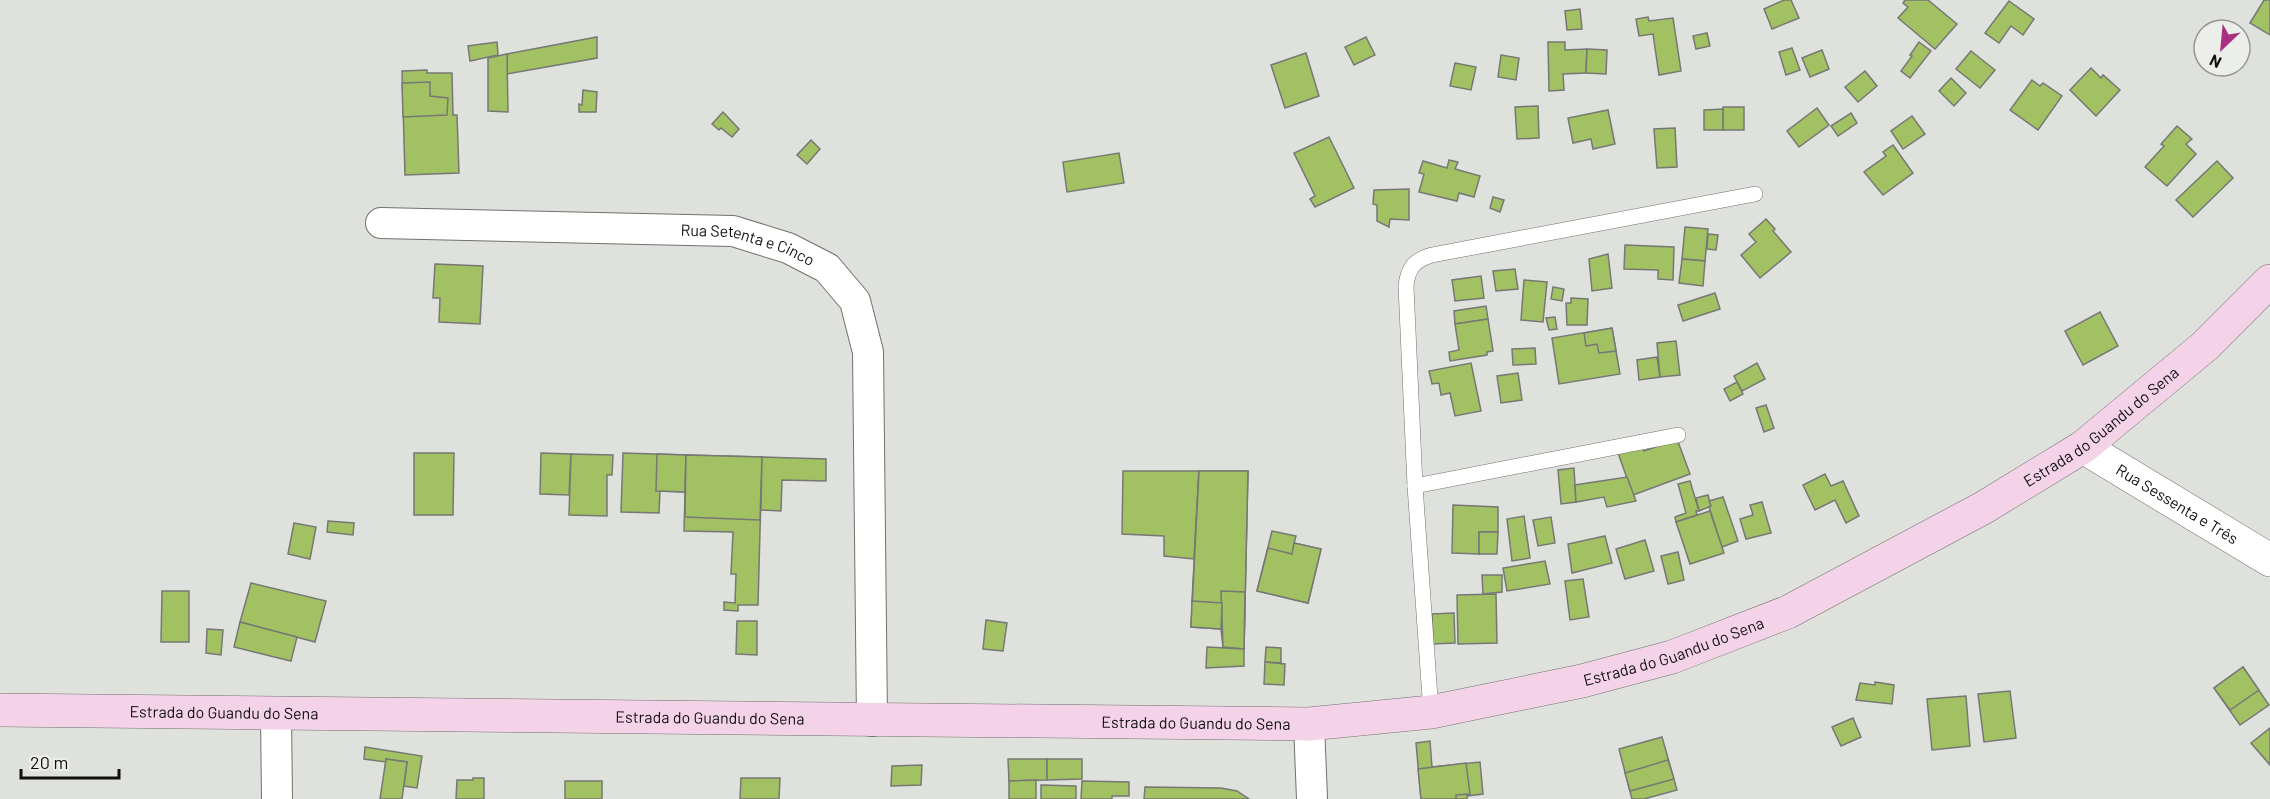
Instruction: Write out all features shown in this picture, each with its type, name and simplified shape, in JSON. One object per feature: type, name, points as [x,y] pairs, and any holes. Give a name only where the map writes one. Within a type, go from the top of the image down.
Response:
[{"type":"main road","name":"Estrada do Guandu do Sena","points":[[0,710],[1309,724],[1431,712],[1582,681],[1672,657],[1788,612],[1983,508],[2083,447],[2205,346],[2270,281]]},
{"type":"street","name":"Rua Setenta e Cinco","points":[[381,223],[733,231],[788,248],[827,268],[855,301],[868,352],[872,721]]},
{"type":"street","name":"Rua Sessenta e Três","points":[[2083,447],[2270,560]]},
{"type":"street","points":[[276,714],[277,799]]},
{"type":"street","points":[[1309,724],[1312,799]]},
{"type":"lane","points":[[1431,712],[1415,486],[1406,286],[1409,270],[1420,258],[1432,255],[1755,194]]},
{"type":"lane","points":[[1415,486],[1678,435]]},
{"type":"building","points":[[1784,0],[1791,0],[1799,18],[1772,29],[1764,9]]},
{"type":"building","points":[[1905,0],[1928,0],[1957,24],[1935,49],[1898,18],[1908,7],[1903,3]]},
{"type":"building","points":[[2264,0],[2270,0],[2270,35],[2252,24],[2252,20]]},
{"type":"building","points":[[2009,1],[2034,19],[2023,35],[2011,26],[1999,43],[1985,33]]},
{"type":"building","points":[[1580,9],[1582,29],[1567,30],[1565,11]]},
{"type":"building","points":[[1648,17],[1649,21],[1673,18],[1681,71],[1659,75],[1653,34],[1639,36],[1636,19]]},
{"type":"building","points":[[1707,33],[1710,46],[1696,49],[1693,36]]},
{"type":"building","points":[[597,37],[597,58],[507,74],[507,54]]},
{"type":"building","points":[[1366,37],[1375,55],[1354,65],[1345,47]]},
{"type":"building","points":[[497,42],[498,55],[470,61],[468,46]]},
{"type":"building","points":[[1548,42],[1565,42],[1565,50],[1587,49],[1586,73],[1563,74],[1564,90],[1549,91]]},
{"type":"building","points":[[1919,42],[1931,51],[1910,78],[1901,71]]},
{"type":"building","points":[[1792,48],[1800,70],[1786,75],[1779,52]]},
{"type":"building","points":[[1587,49],[1607,50],[1606,74],[1586,73]]},
{"type":"building","points":[[1822,50],[1829,69],[1810,77],[1802,58]]},
{"type":"building","points":[[1971,51],[1995,70],[1980,88],[1956,69]]},
{"type":"building","points":[[1306,53],[1319,96],[1285,108],[1271,65]]},
{"type":"building","points":[[507,54],[508,112],[488,111],[488,58]]},
{"type":"building","points":[[1501,55],[1519,58],[1516,80],[1498,77]]},
{"type":"building","points":[[1455,63],[1476,67],[1471,90],[1450,86]]},
{"type":"building","points":[[2091,68],[2101,78],[2103,75],[2120,90],[2096,116],[2070,90]]},
{"type":"building","points":[[427,70],[427,73],[452,73],[453,115],[457,115],[459,173],[405,175],[402,71]]},
{"type":"building","points":[[1865,71],[1877,86],[1858,102],[1845,87]]},
{"type":"building","points":[[1951,78],[1966,93],[1954,106],[1939,91]]},
{"type":"building","points":[[2032,80],[2040,86],[2043,83],[2062,96],[2038,130],[2010,110]]},
{"type":"building","points":[[430,82],[430,96],[448,98],[447,115],[403,117],[402,83]]},
{"type":"building","points":[[583,90],[597,92],[596,112],[579,112]]},
{"type":"building","points":[[1538,106],[1539,138],[1517,139],[1515,107]]},
{"type":"building","points":[[1723,107],[1744,107],[1744,130],[1723,130]]},
{"type":"building","points":[[1817,108],[1829,125],[1799,147],[1787,131]]},
{"type":"building","points":[[1723,109],[1723,130],[1704,130],[1704,110]]},
{"type":"building","points":[[1608,110],[1615,144],[1593,149],[1591,139],[1573,143],[1568,118]]},
{"type":"building","points":[[723,112],[739,129],[732,137],[712,124]]},
{"type":"building","points":[[1851,113],[1857,123],[1838,136],[1831,126]]},
{"type":"building","points":[[1912,116],[1925,134],[1903,149],[1891,131]]},
{"type":"building","points":[[2177,126],[2192,139],[2186,144],[2196,154],[2167,186],[2145,167],[2164,146],[2161,144]]},
{"type":"building","points":[[1675,128],[1677,167],[1657,168],[1654,129]]},
{"type":"building","points":[[1329,137],[1354,188],[1315,207],[1310,199],[1315,196],[1294,153]]},
{"type":"building","points":[[811,140],[820,149],[807,164],[797,155]]},
{"type":"building","points":[[1893,145],[1913,173],[1883,195],[1864,172],[1886,156],[1883,152]]},
{"type":"building","points":[[1119,153],[1124,183],[1067,192],[1063,162]]},
{"type":"building","points":[[1449,160],[1458,162],[1455,169],[1480,176],[1474,197],[1459,193],[1457,201],[1419,192],[1424,174],[1419,173],[1423,161],[1447,168]]},
{"type":"building","points":[[2217,161],[2233,178],[2193,217],[2176,200]]},
{"type":"building","points":[[1409,189],[1409,220],[1390,219],[1389,227],[1377,221],[1377,205],[1373,204],[1374,190]]},
{"type":"building","points":[[1493,197],[1504,200],[1500,212],[1490,208]]},
{"type":"building","points":[[1766,219],[1791,252],[1760,278],[1741,255],[1756,242],[1749,234]]},
{"type":"building","points":[[1685,227],[1708,229],[1705,261],[1682,259]]},
{"type":"building","points":[[1708,234],[1718,235],[1716,250],[1707,249]]},
{"type":"building","points":[[1625,245],[1674,247],[1673,280],[1658,279],[1658,270],[1624,269]]},
{"type":"building","points":[[1608,254],[1612,288],[1592,291],[1589,259]]},
{"type":"building","points":[[1682,259],[1705,261],[1703,286],[1679,283]]},
{"type":"building","points":[[435,264],[483,266],[480,324],[439,322],[440,298],[433,298]]},
{"type":"building","points":[[1515,269],[1518,289],[1496,291],[1493,271]]},
{"type":"building","points":[[1481,276],[1484,298],[1455,301],[1452,280]]},
{"type":"building","points":[[1524,280],[1547,282],[1543,322],[1521,320]]},
{"type":"building","points":[[1553,287],[1564,289],[1562,301],[1551,299]]},
{"type":"building","points":[[1715,293],[1720,309],[1683,321],[1678,305]]},
{"type":"building","points":[[1571,298],[1588,299],[1587,325],[1567,325],[1566,303],[1571,303]]},
{"type":"building","points":[[1486,306],[1488,319],[1455,324],[1454,311]]},
{"type":"building","points":[[2100,312],[2118,346],[2083,365],[2065,331]]},
{"type":"building","points":[[1555,317],[1557,329],[1549,330],[1546,318]]},
{"type":"building","points":[[1488,319],[1493,351],[1487,352],[1487,355],[1450,361],[1449,352],[1459,350],[1455,324]]},
{"type":"building","points":[[1612,328],[1620,374],[1559,384],[1552,338]]},
{"type":"building","points":[[1612,328],[1616,351],[1599,353],[1597,344],[1586,346],[1584,333]]},
{"type":"building","points":[[1676,341],[1680,375],[1660,377],[1657,343]]},
{"type":"building","points":[[1535,348],[1536,364],[1513,365],[1512,349]]},
{"type":"building","points":[[1657,357],[1660,377],[1639,380],[1637,360]]},
{"type":"building","points":[[1471,363],[1481,411],[1455,416],[1450,393],[1441,395],[1439,383],[1432,384],[1429,371]]},
{"type":"building","points":[[1757,363],[1765,379],[1742,391],[1734,376]]},
{"type":"building","points":[[1518,373],[1522,400],[1501,403],[1497,376]]},
{"type":"building","points":[[1737,382],[1743,394],[1730,401],[1724,389]]},
{"type":"building","points":[[1766,405],[1774,428],[1764,432],[1756,408]]},
{"type":"building","points":[[1677,439],[1690,474],[1633,495],[1618,453],[1641,445],[1644,451]]},
{"type":"building","points":[[414,453],[454,453],[453,515],[414,515]]},
{"type":"building","points":[[541,453],[571,454],[569,495],[540,494]]},
{"type":"building","points":[[623,453],[686,455],[685,492],[660,491],[659,513],[621,512]]},
{"type":"building","points":[[571,454],[613,455],[612,475],[607,475],[607,516],[569,515]]},
{"type":"building","points":[[657,454],[686,455],[685,492],[656,491]]},
{"type":"building","points":[[686,455],[762,457],[758,605],[738,605],[738,611],[724,610],[724,602],[735,603],[736,574],[731,574],[733,532],[684,531]]},
{"type":"building","points":[[686,455],[762,457],[760,520],[685,517]]},
{"type":"building","points":[[762,457],[826,459],[826,481],[782,480],[781,511],[761,510]]},
{"type":"building","points":[[1574,468],[1576,502],[1561,504],[1558,470]]},
{"type":"building","points":[[1123,471],[1199,471],[1194,559],[1164,556],[1164,536],[1122,534]]},
{"type":"building","points":[[1199,471],[1248,471],[1244,649],[1223,647],[1222,603],[1192,601]]},
{"type":"building","points":[[1199,471],[1248,471],[1244,649],[1223,647],[1221,629],[1191,627]]},
{"type":"building","points":[[1825,474],[1831,486],[1843,481],[1859,516],[1846,523],[1835,500],[1815,510],[1803,485]]},
{"type":"building","points":[[1627,477],[1636,501],[1607,507],[1604,497],[1576,502],[1575,485]]},
{"type":"building","points":[[1690,481],[1699,511],[1696,511],[1697,515],[1676,522],[1675,517],[1686,513],[1678,484]]},
{"type":"building","points":[[1708,495],[1711,506],[1699,511],[1696,498]]},
{"type":"building","points":[[1723,497],[1738,541],[1722,547],[1709,501]]},
{"type":"building","points":[[1762,502],[1771,533],[1746,539],[1740,519],[1753,515],[1750,505]]},
{"type":"building","points":[[1453,505],[1498,507],[1498,532],[1479,532],[1479,554],[1452,553]]},
{"type":"building","points":[[1710,511],[1724,553],[1690,564],[1676,522]]},
{"type":"building","points":[[1524,516],[1530,558],[1512,561],[1507,519]]},
{"type":"building","points":[[1551,517],[1555,543],[1538,546],[1533,520]]},
{"type":"building","points":[[328,521],[354,523],[353,535],[327,532]]},
{"type":"building","points":[[294,523],[316,527],[310,559],[288,554]]},
{"type":"building","points":[[1272,531],[1296,536],[1294,543],[1321,549],[1308,603],[1257,591]]},
{"type":"building","points":[[1479,532],[1498,532],[1497,554],[1479,554]]},
{"type":"building","points":[[1605,536],[1612,563],[1572,573],[1568,544]]},
{"type":"building","points":[[1645,540],[1654,571],[1625,579],[1616,549]]},
{"type":"building","points":[[1294,543],[1321,549],[1308,603],[1257,591],[1268,548],[1292,554]]},
{"type":"building","points":[[1678,552],[1684,580],[1668,584],[1661,556]]},
{"type":"building","points":[[1545,561],[1550,584],[1507,591],[1503,568]]},
{"type":"building","points":[[1482,575],[1502,575],[1502,592],[1483,594]]},
{"type":"building","points":[[1583,579],[1589,617],[1570,620],[1565,581]]},
{"type":"building","points":[[251,583],[326,601],[315,642],[240,622]]},
{"type":"building","points":[[162,591],[189,591],[189,642],[161,642]]},
{"type":"building","points":[[1221,591],[1245,592],[1244,649],[1223,647]]},
{"type":"building","points":[[1496,594],[1497,643],[1458,644],[1457,595]]},
{"type":"building","points":[[1192,601],[1222,603],[1221,629],[1191,627]]},
{"type":"building","points":[[1454,613],[1455,643],[1433,644],[1432,614]]},
{"type":"building","points":[[986,620],[1007,623],[1003,651],[983,649]]},
{"type":"building","points":[[737,621],[757,621],[757,655],[736,654]]},
{"type":"building","points":[[240,622],[297,637],[291,661],[234,647]]},
{"type":"building","points":[[207,629],[223,630],[221,655],[206,653]]},
{"type":"building","points":[[1207,647],[1244,649],[1244,666],[1206,668]]},
{"type":"building","points":[[1266,647],[1281,648],[1281,663],[1265,662]]},
{"type":"building","points":[[1265,662],[1285,664],[1284,685],[1264,684]]},
{"type":"building","points":[[2243,667],[2269,705],[2240,725],[2214,688]]},
{"type":"building","points":[[2243,667],[2259,690],[2230,710],[2214,688]]},
{"type":"building","points":[[1875,682],[1894,685],[1892,704],[1856,700],[1860,683],[1875,685]]},
{"type":"building","points":[[2010,691],[2016,738],[1984,742],[1978,694]]},
{"type":"building","points":[[1966,696],[1970,746],[1932,750],[1927,699]]},
{"type":"building","points":[[1853,718],[1861,737],[1841,746],[1832,727]]},
{"type":"building","points":[[2270,728],[2270,765],[2251,743]]},
{"type":"building","points":[[1662,737],[1677,790],[1644,799],[1632,799],[1619,749]]},
{"type":"building","points":[[1430,741],[1432,767],[1480,762],[1483,794],[1467,796],[1467,799],[1421,799],[1416,743]]},
{"type":"building","points":[[365,747],[422,756],[417,788],[404,786],[407,762],[364,759]]},
{"type":"building","points":[[386,759],[407,762],[402,799],[380,799]]},
{"type":"building","points":[[1008,759],[1047,759],[1047,780],[1009,781]]},
{"type":"building","points":[[1047,759],[1082,759],[1082,779],[1047,780]]},
{"type":"building","points":[[1668,760],[1674,779],[1630,791],[1625,773]]},
{"type":"building","points":[[1466,763],[1470,794],[1456,795],[1456,799],[1421,799],[1418,769]]},
{"type":"building","points":[[922,765],[921,785],[891,786],[892,766]]},
{"type":"building","points":[[473,778],[484,778],[484,799],[456,799],[457,780],[473,780]]},
{"type":"building","points":[[741,778],[780,778],[779,799],[740,799]]},
{"type":"building","points":[[1036,780],[1036,799],[1009,799],[1009,781]]},
{"type":"building","points":[[565,781],[602,781],[602,799],[565,799]]},
{"type":"building","points":[[1082,781],[1129,782],[1129,796],[1112,796],[1112,799],[1081,799]]},
{"type":"building","points":[[1041,785],[1076,786],[1076,799],[1041,799]]},
{"type":"building","points":[[1145,787],[1221,788],[1237,791],[1249,799],[1144,799]]}]
